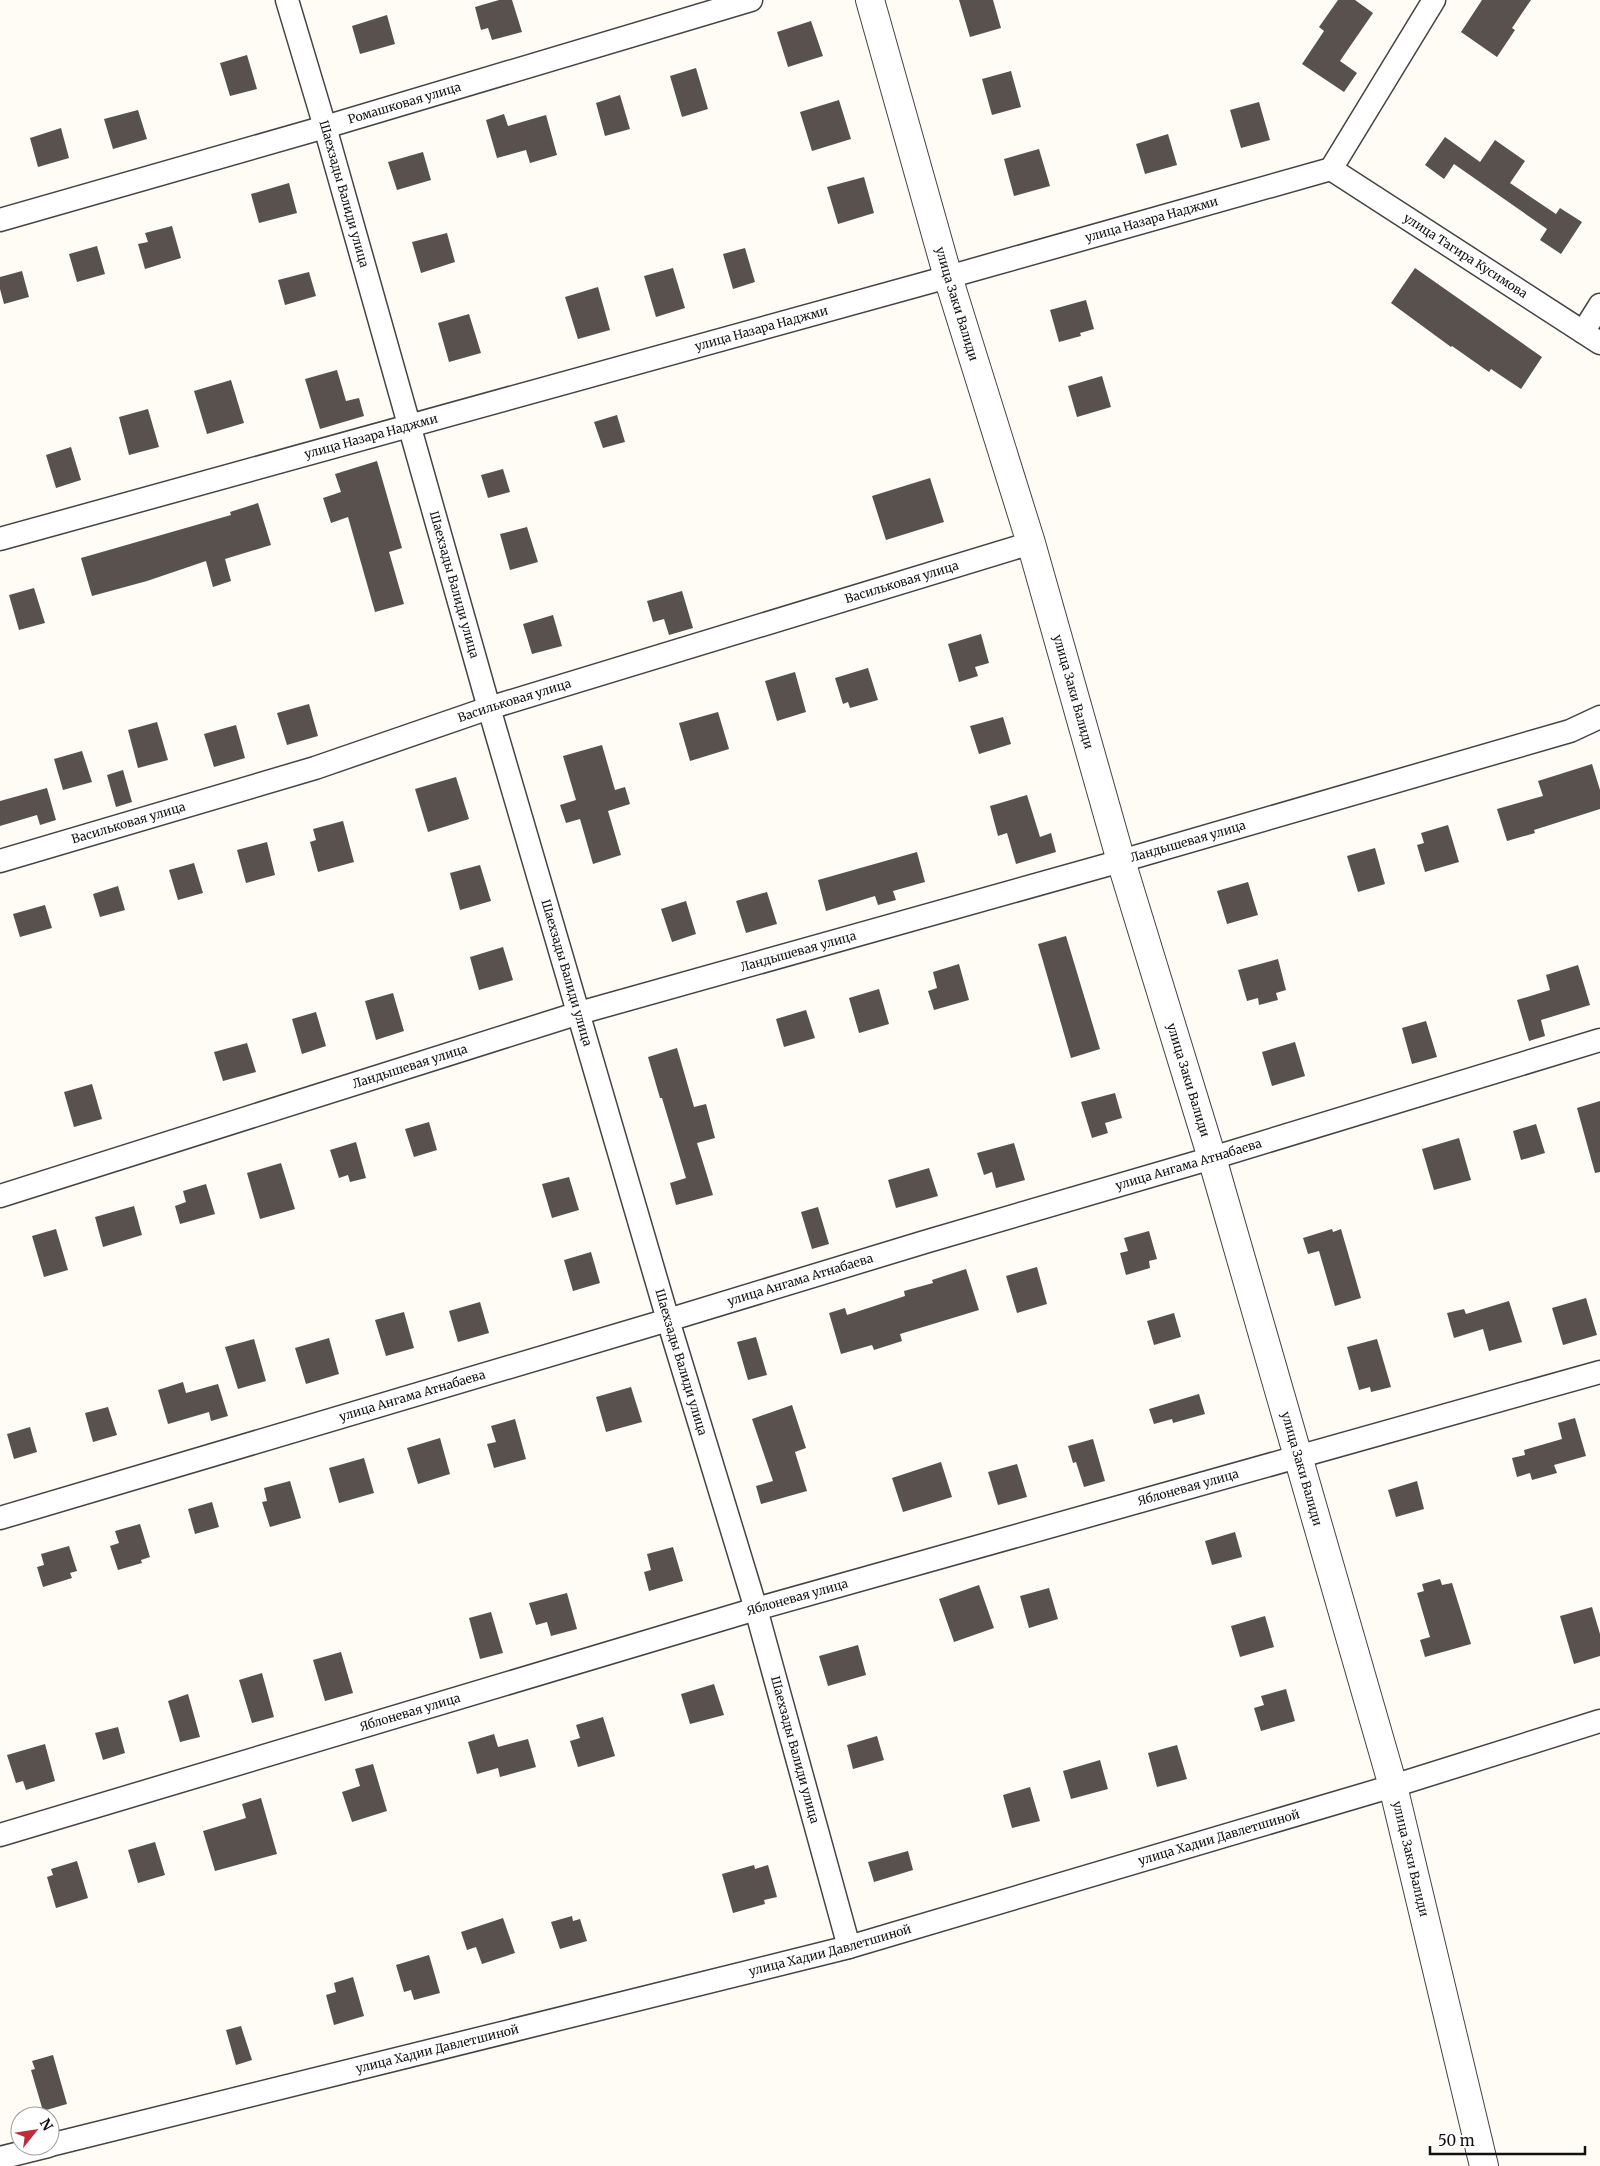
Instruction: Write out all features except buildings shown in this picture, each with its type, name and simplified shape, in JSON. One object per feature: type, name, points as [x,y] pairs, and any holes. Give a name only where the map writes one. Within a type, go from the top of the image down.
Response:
[{"type":"street","name":"Шаехзады Валиди улица","points":[[287,0],[325,127],[489,708],[668,1320],[756,1609],[849,1947]]},
{"type":"street","name":"Ромашковая улица","points":[[0,220],[325,127],[751,0]]},
{"type":"street","name":"улица Заки Валиди","points":[[870,0],[948,277],[1031,543],[1121,861],[1212,1158],[1393,1786],[1484,2166]]},
{"type":"street","points":[[1331,168],[1434,0]]},
{"type":"street","name":"улица Назара Наджми","points":[[0,539],[948,277],[1331,168]]},
{"type":"street","name":"улица Тагира Кусимова","points":[[1331,168],[1592,337]]},
{"type":"street","points":[[1592,337],[1600,305]]},
{"type":"street","name":"Васильковая улица","points":[[0,861],[316,768],[489,708],[1031,543]]},
{"type":"street","name":"Ландышевая улица","points":[[0,1196],[579,1013],[1121,861],[1570,731],[1600,717]]},
{"type":"street","name":"улица Ангама Атнабаева","points":[[0,1518],[1212,1158],[1600,1040]]},
{"type":"street","name":"Яблоневая улица","points":[[0,1835],[756,1609],[1600,1372]]},
{"type":"street","name":"улица Хадии Давлетшиной","points":[[60,2143],[849,1947],[1393,1786],[1600,1721]]}]
